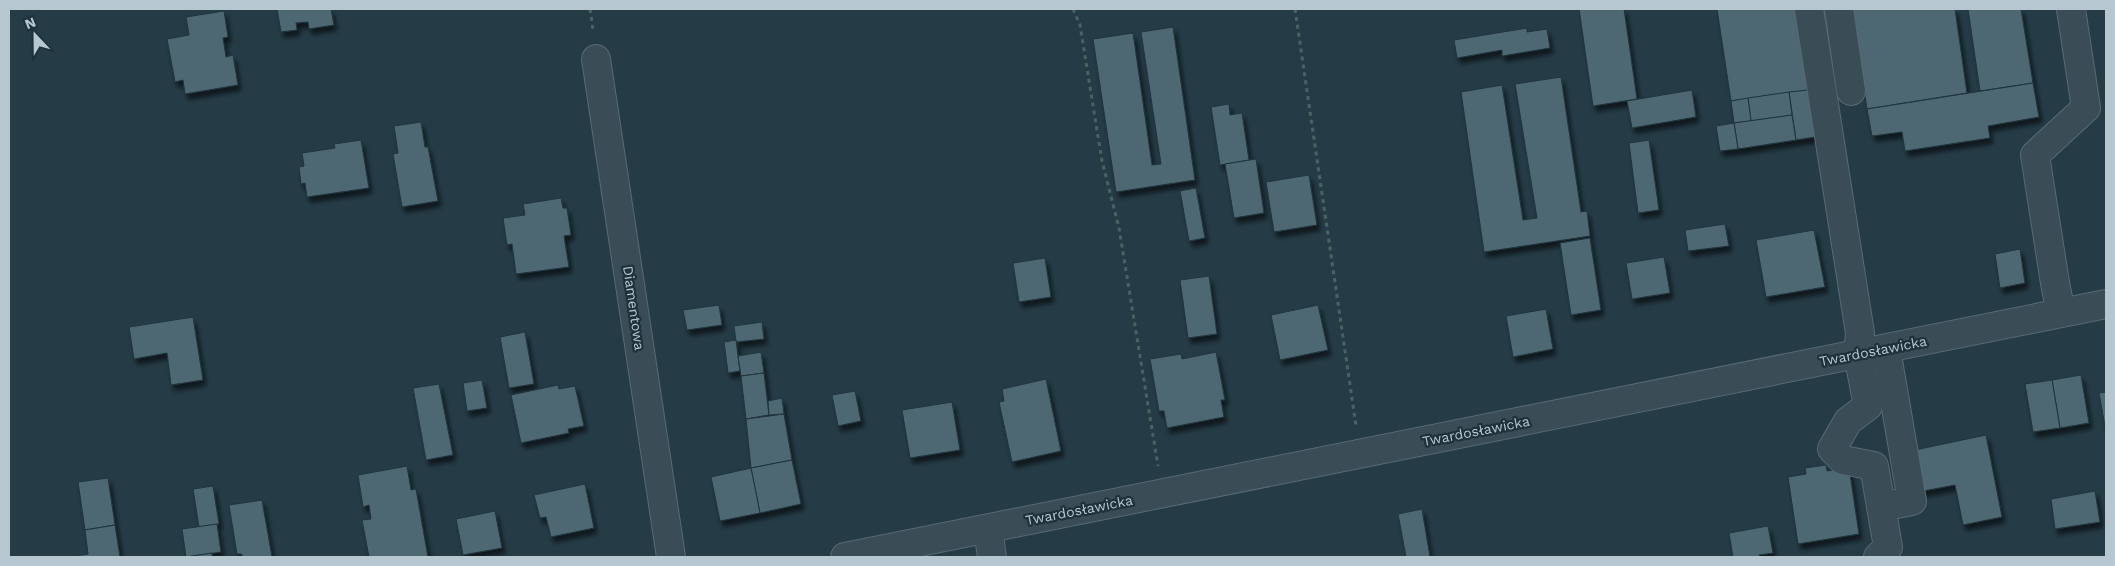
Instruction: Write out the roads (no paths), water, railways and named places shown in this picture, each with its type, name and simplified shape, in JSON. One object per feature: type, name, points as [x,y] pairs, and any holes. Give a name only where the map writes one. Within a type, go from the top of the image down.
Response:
[{"type":"street","points":[[1809,9],[1860,333],[1858,354],[1868,406],[1848,421],[1832,449],[1843,460],[1874,466],[1888,547],[1878,557]]},
{"type":"street","points":[[1839,9],[1850,91]]},
{"type":"street","points":[[2061,313],[2035,155],[2086,108],[2071,9]]},
{"type":"street","name":"Diamentowa","points":[[596,59],[671,557]]},
{"type":"street","name":"Twardosławicka","points":[[845,557],[2106,304]]},
{"type":"street","points":[[1881,507],[1912,501],[1886,349]]},
{"type":"street","points":[[988,529],[992,557]]}]
